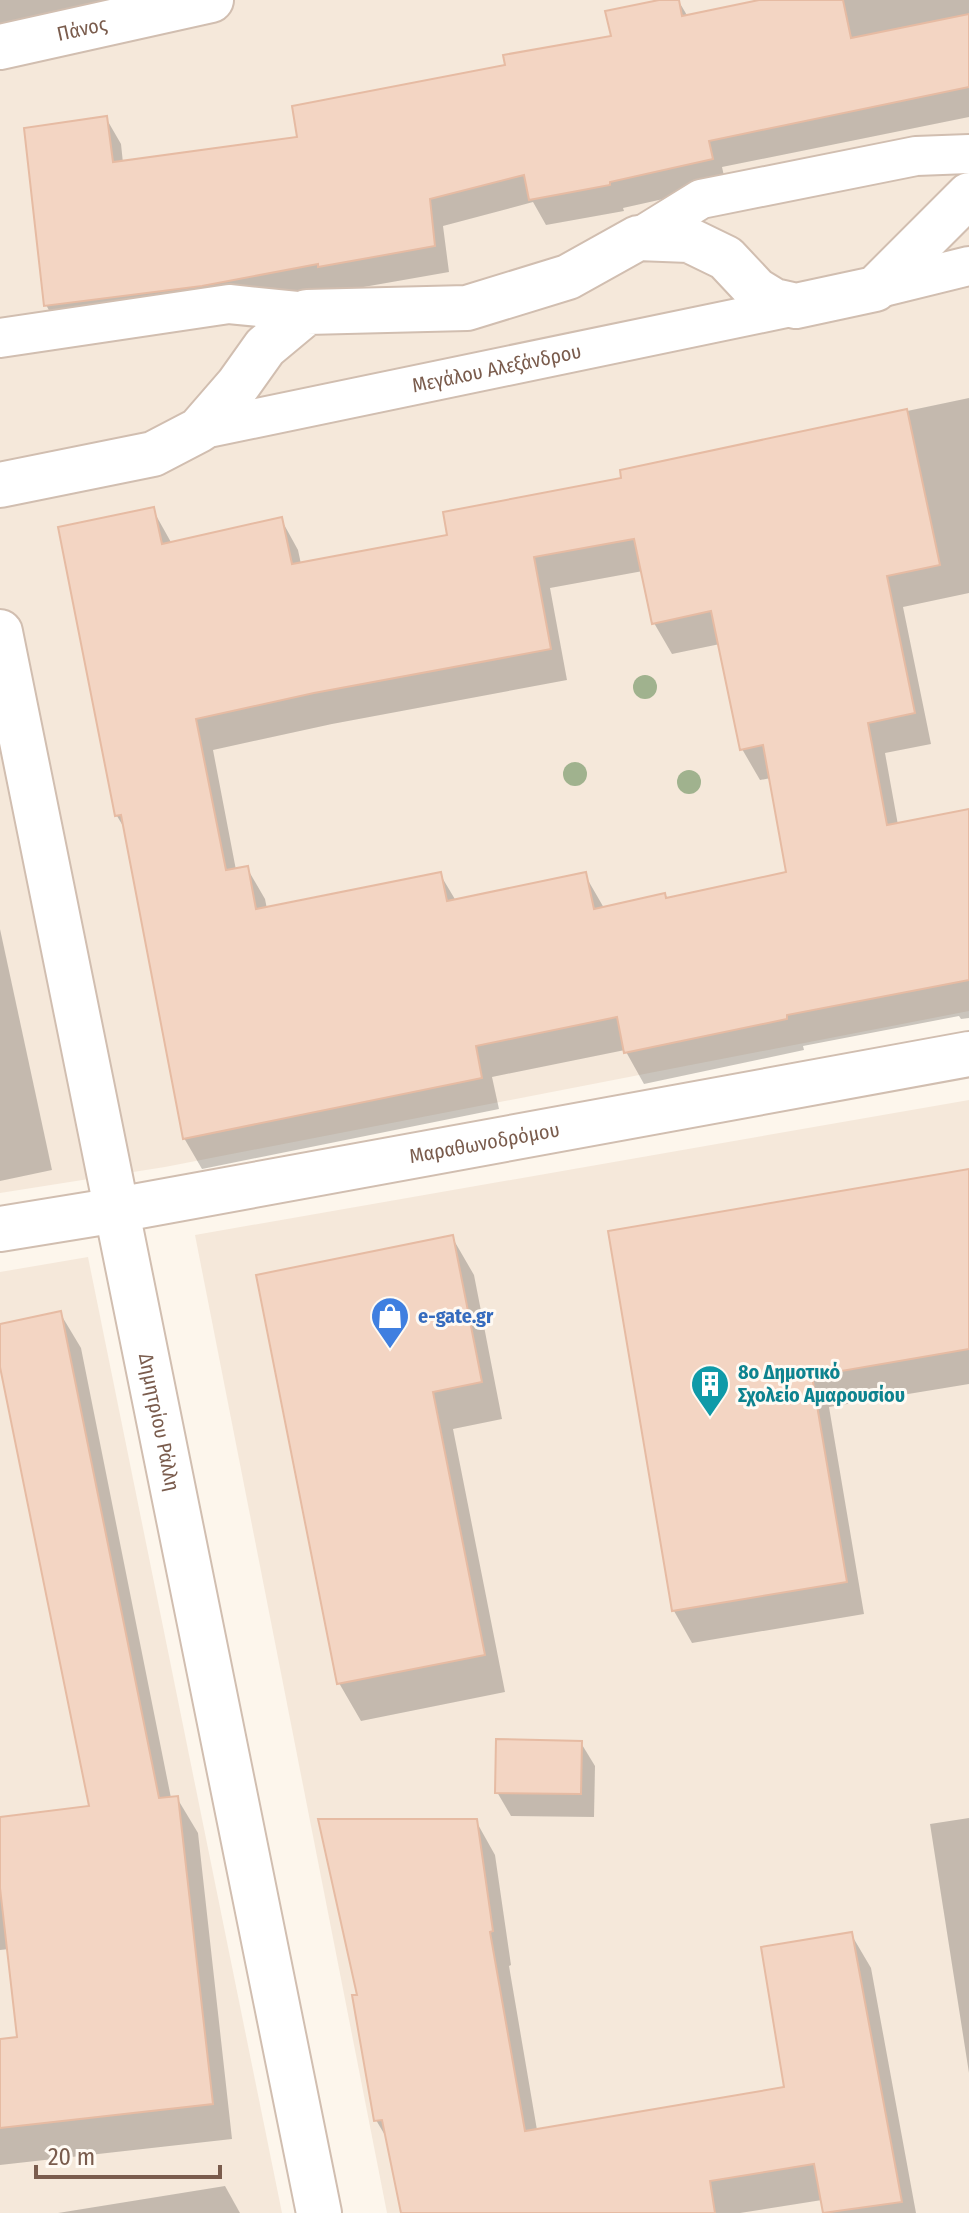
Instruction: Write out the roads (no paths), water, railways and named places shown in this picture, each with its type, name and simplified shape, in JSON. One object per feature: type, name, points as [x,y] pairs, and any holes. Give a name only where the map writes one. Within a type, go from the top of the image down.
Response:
[{"type":"street","name":"Πάνος","points":[[0,47],[211,0]]},
{"type":"street","points":[[0,338],[229,304],[307,312],[467,308],[568,277],[701,199],[916,156],[969,154]]},
{"type":"street","points":[[875,289],[969,195]]},
{"type":"street","points":[[638,238],[689,240],[726,258],[756,290],[774,301],[796,306]]},
{"type":"street","name":"Μεγάλου Αλεξάνδρου","points":[[0,485],[153,454],[199,430],[796,306],[969,266]]},
{"type":"street","name":"Μεγάλου Αλεξάνδρου","points":[[199,430],[238,385],[265,347],[307,312]]},
{"type":"street","name":"Δημητρίου Ράλλη","points":[[0,632],[319,2213]]},
{"type":"street","name":"Μαραθωνοδρόμου","points":[[0,1229],[969,1054]]},
{"type":"place","name":"e-gate.gr","points":[[390,1350]]},
{"type":"place","name":"8ο Δημοτικό Σχολείο Αμαρουσίου","points":[[710,1418]]}]
